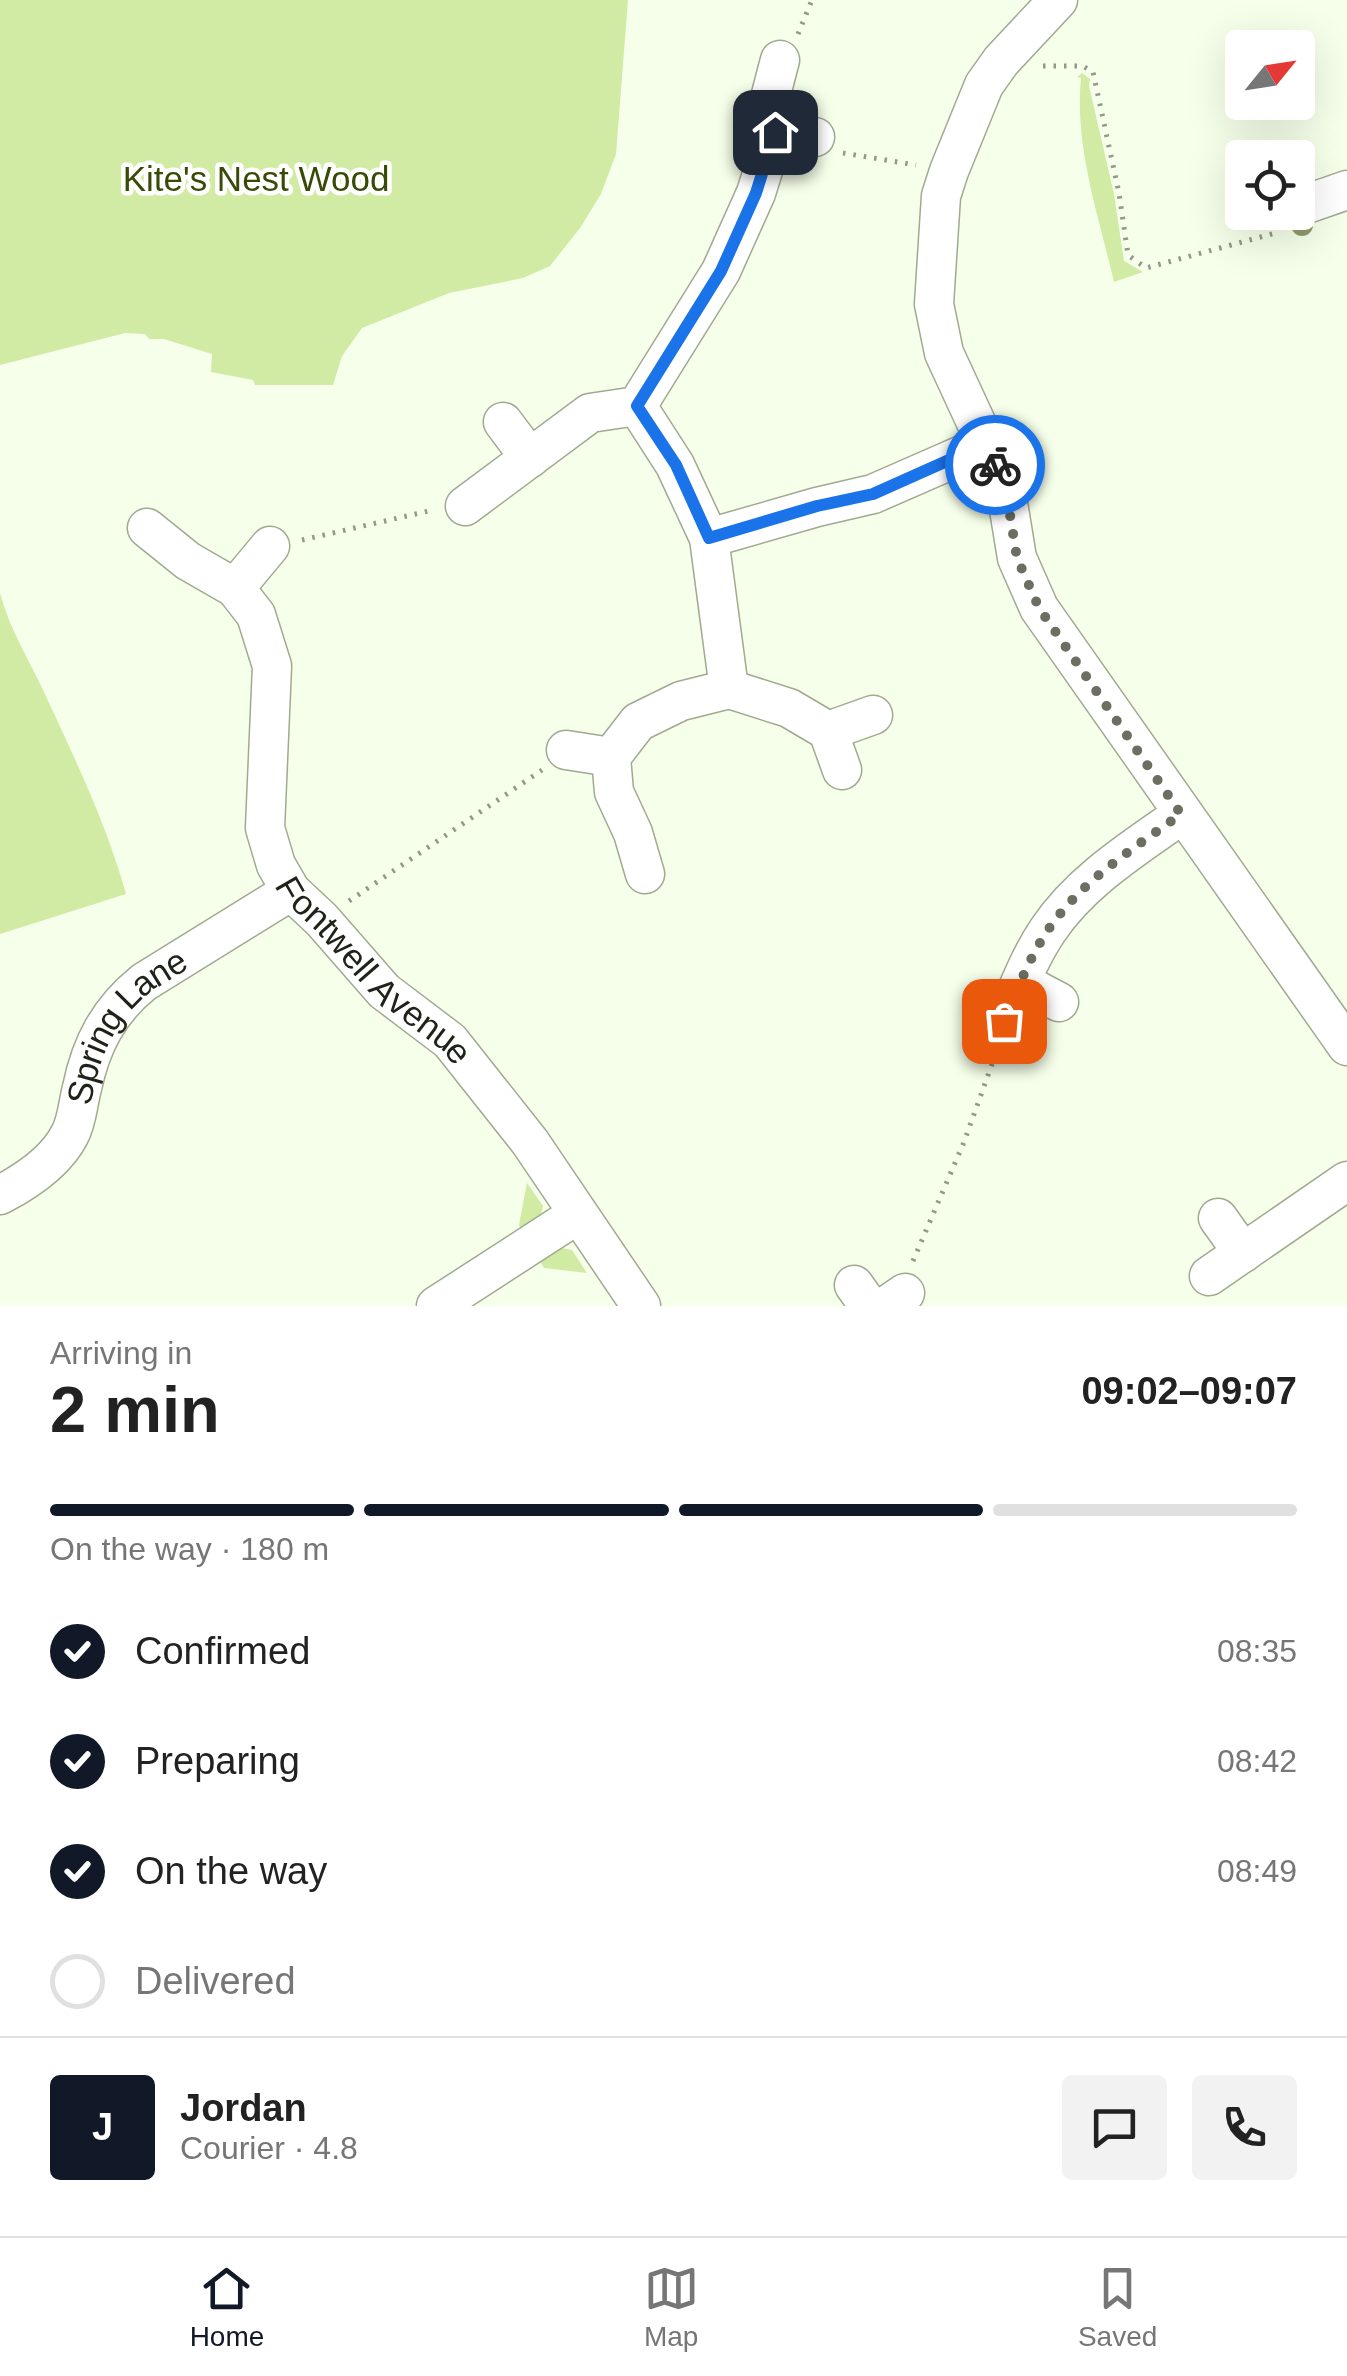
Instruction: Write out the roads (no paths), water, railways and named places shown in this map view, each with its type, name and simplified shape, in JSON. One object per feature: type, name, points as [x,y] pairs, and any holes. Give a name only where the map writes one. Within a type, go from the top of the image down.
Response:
[{"type":"street","points":[[1058,0],[984,85],[949,170],[942,196],[934,304],[944,353],[1005,484],[1017,558],[1039,608],[1347,1046]]},
{"type":"street","points":[[465,506],[590,413],[637,406],[721,271],[756,193],[775,132],[769,102],[780,60]]},
{"type":"street","points":[[775,132],[815,137]]},
{"type":"street","points":[[1315,208],[1346,193]]},
{"type":"street","points":[[637,406],[676,465],[709,538],[729,689]]},
{"type":"street","points":[[502,422],[530,458]]},
{"type":"street","points":[[709,538],[873,494],[985,444]]},
{"type":"street","name":"Fontwell Avenue","points":[[148,528],[188,561],[235,588],[256,614],[272,666],[265,828],[276,865],[292,891],[384,992],[450,1041],[530,1142],[641,1306]]},
{"type":"street","points":[[235,588],[270,546]]},
{"type":"street","points":[[645,874],[633,833],[614,792],[611,757],[638,722],[680,700],[729,689],[789,708],[828,732],[842,770]]},
{"type":"street","points":[[828,732],[873,715]]},
{"type":"street","points":[[566,750],[611,757]]},
{"type":"street","points":[[1004,1021],[1046,933],[1065,907],[1106,868],[1181,814]]},
{"type":"street","name":"Spring Lane","points":[[0,1195],[58,1153],[73,1130],[91,1056],[104,1023],[121,1000],[292,891]]},
{"type":"street","points":[[1021,982],[1059,1002]]},
{"type":"street","points":[[1209,1276],[1347,1181]]},
{"type":"street","points":[[436,1306],[578,1214]]},
{"type":"street","points":[[1218,1218],[1243,1253]]},
{"type":"park label","name":"Kite's Nest Wood","points":[[256,179]]}]
